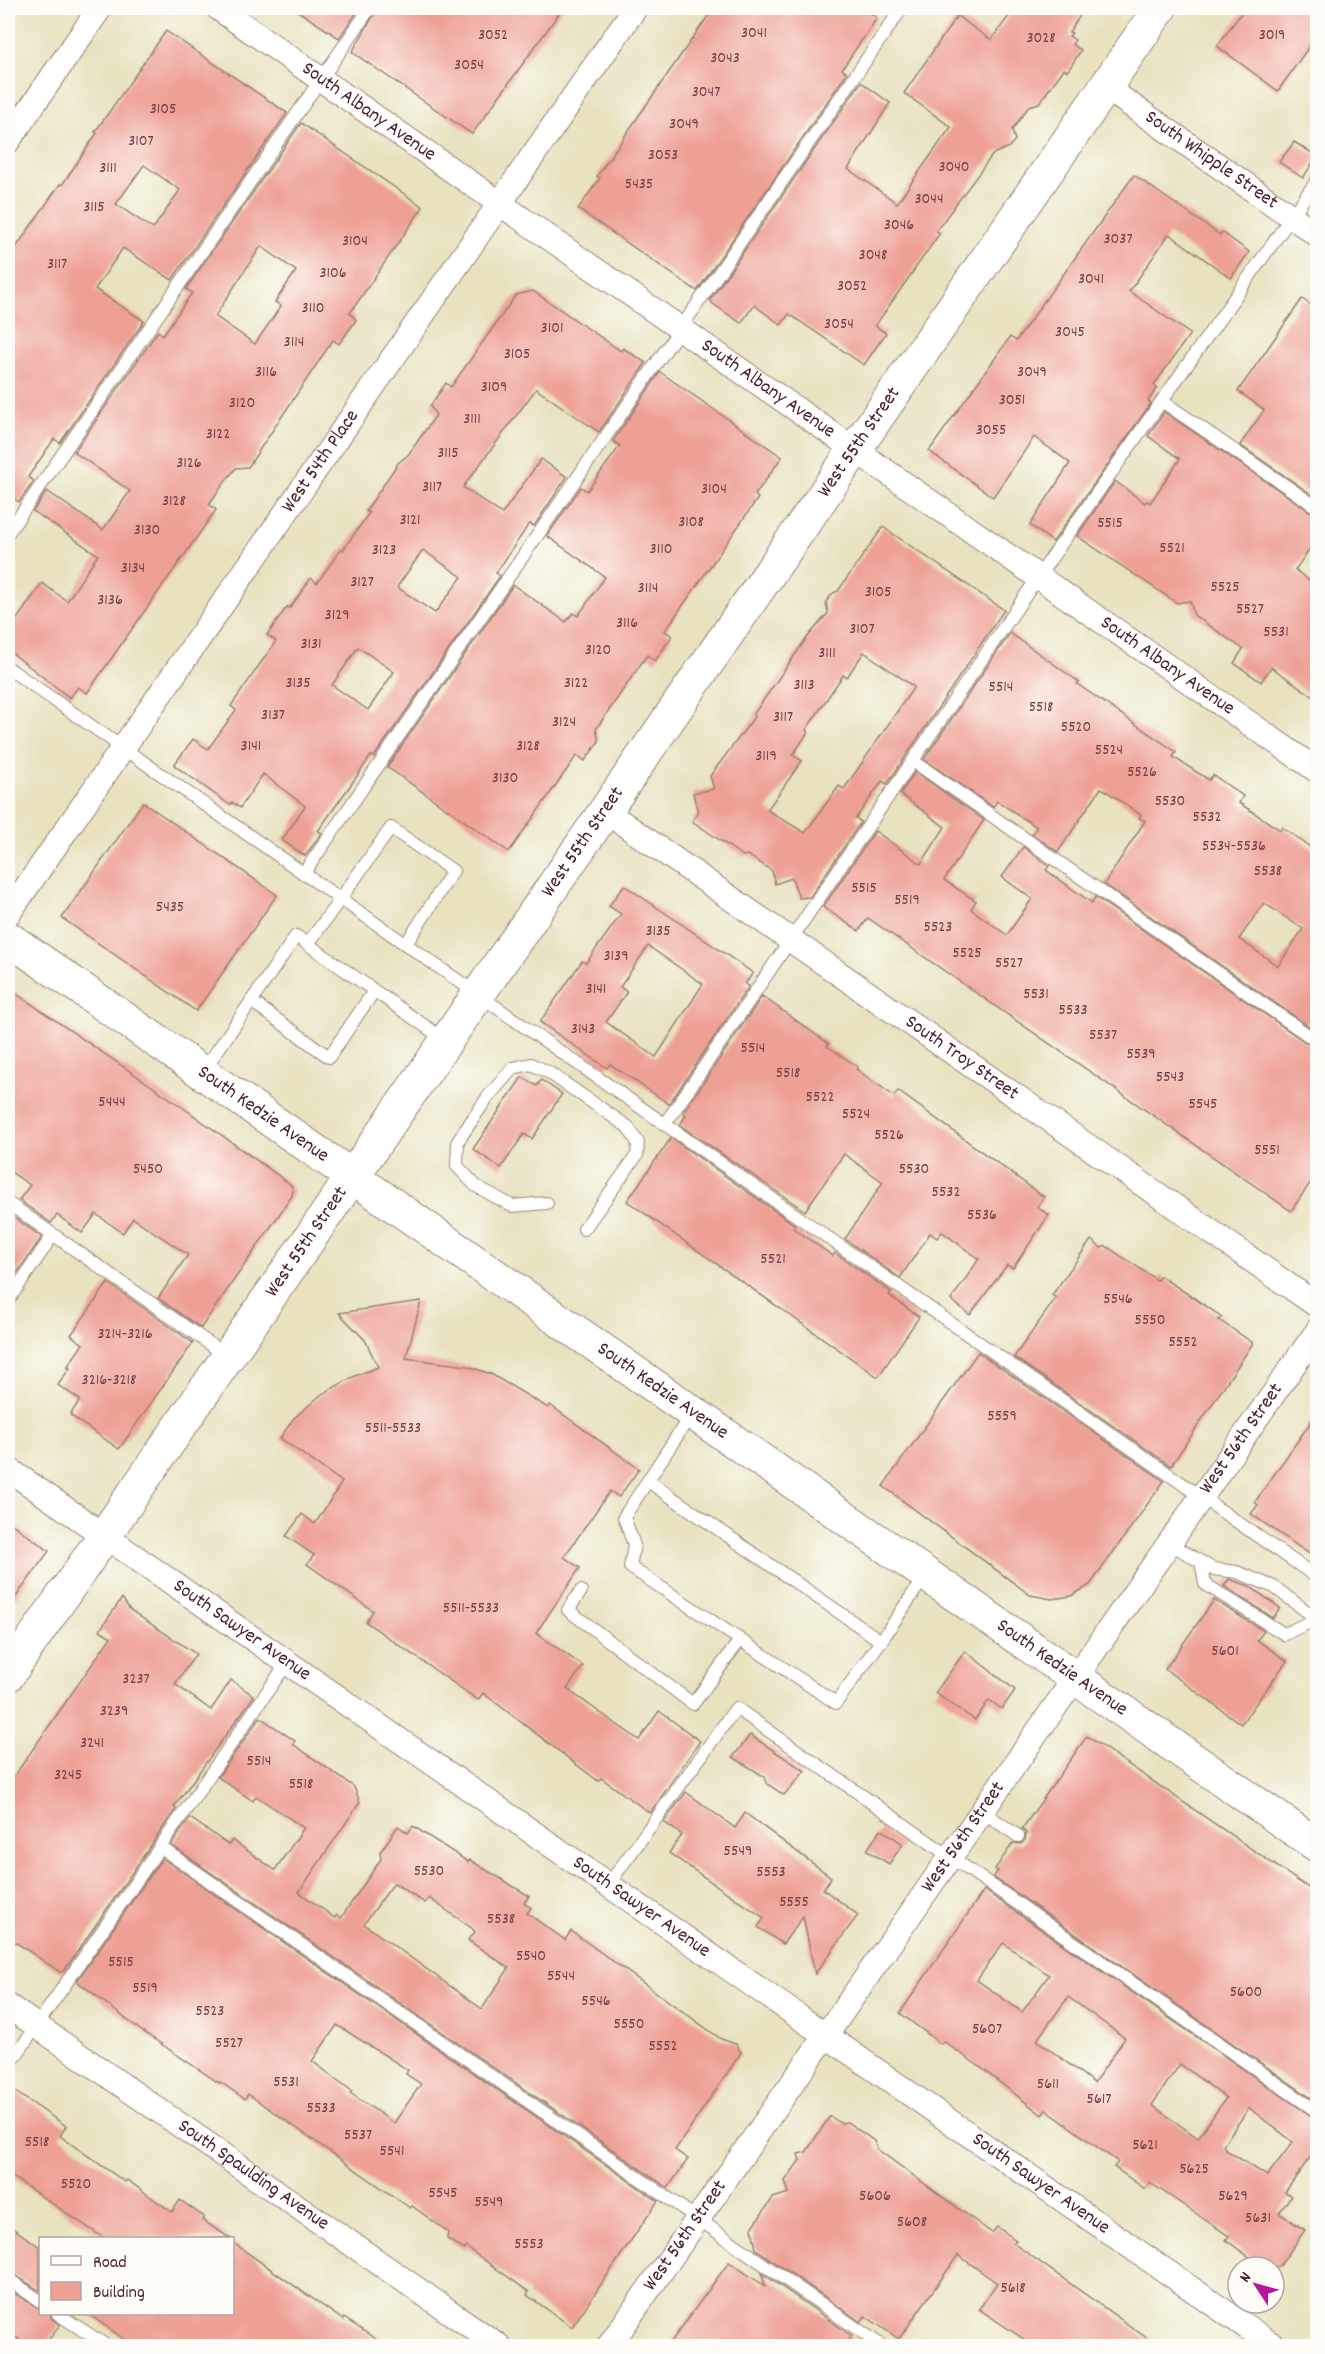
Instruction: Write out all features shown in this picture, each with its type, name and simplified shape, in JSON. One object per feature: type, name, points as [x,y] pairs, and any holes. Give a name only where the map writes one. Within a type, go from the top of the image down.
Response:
[{"type":"main road","name":"West 55th Street","points":[[8,1675],[1160,8]]},
{"type":"main road","name":"South Kedzie Avenue","points":[[8,938],[1317,1846]]},
{"type":"street","points":[[8,141],[100,8]]},
{"type":"street","name":"South Albany Avenue","points":[[218,8],[1317,771]]},
{"type":"street","name":"West 54th Place","points":[[8,914],[635,8]]},
{"type":"street","name":"South Whipple Street","points":[[1105,87],[1317,235]]},
{"type":"street","name":"South Troy Street","points":[[605,811],[1317,1306]]},
{"type":"street","name":"West 56th Street","points":[[609,2346],[827,2037],[1317,1330]]},
{"type":"street","name":"South Sawyer Avenue","points":[[8,1469],[1274,2346]]},
{"type":"street","name":"South Spaulding Avenue","points":[[8,2006],[499,2346]]},
{"type":"lane","points":[[8,533],[370,8]]},
{"type":"lane","points":[[304,873],[902,8]]},
{"type":"lane","points":[[665,1124],[792,941],[1038,577],[1317,178]]},
{"type":"lane","points":[[1162,401],[1317,508]]},
{"type":"lane","points":[[8,668],[1317,1578]]},
{"type":"lane","points":[[913,761],[1317,1042]]},
{"type":"lane","points":[[308,944],[391,828],[453,871],[406,944]]},
{"type":"lane","points":[[202,1073],[296,936],[446,1041]]},
{"type":"lane","points":[[251,1001],[329,1057],[374,991]]},
{"type":"lane","points":[[547,1203],[512,1206],[476,1186],[458,1166],[458,1141],[487,1098],[513,1068],[531,1064],[548,1072],[628,1127],[639,1143],[637,1155],[584,1229]]},
{"type":"lane","points":[[8,1203],[228,1357]]},
{"type":"lane","points":[[8,1300],[53,1235]]},
{"type":"lane","points":[[692,1413],[624,1517],[634,1545],[630,1567],[836,1703],[925,1575]]},
{"type":"lane","points":[[648,1481],[881,1641]]},
{"type":"lane","points":[[1169,1543],[1213,1569],[1237,1572],[1274,1587],[1317,1619],[1284,1634],[1205,1584],[1201,1562]]},
{"type":"lane","points":[[581,1591],[568,1610],[693,1704],[740,1640]]},
{"type":"lane","points":[[8,2067],[287,1663]]},
{"type":"lane","points":[[608,1885],[736,1708],[1317,2112]]},
{"type":"lane","points":[[983,1812],[1018,1836]]},
{"type":"lane","points":[[160,1847],[882,2346]]},
{"type":"lane","points":[[8,2279],[39,2300]]},
{"type":"lane","points":[[61,2315],[107,2346]]},
{"type":"building","points":[[293,8],[360,8],[339,38]]},
{"type":"building","points":[[378,8],[563,8],[472,134],[352,52]]},
{"type":"building","points":[[706,8],[862,8],[877,18],[842,69],[847,73],[697,291],[578,209],[600,178],[597,176],[708,16]]},
{"type":"building","points":[[1015,8],[1085,8],[1069,32],[1072,33],[1069,36],[1075,40],[1072,44],[1081,50],[1068,71],[1064,69],[1039,103],[1029,106],[1012,130],[1015,140],[1009,147],[993,154],[936,231],[940,233],[875,326],[886,333],[864,365],[789,314],[781,325],[754,305],[741,323],[713,304],[710,300],[861,82],[890,103],[848,169],[897,203],[951,127],[904,93],[957,16],[991,40]]},
{"type":"building","points":[[1245,8],[1317,8],[1317,35],[1278,91],[1217,46]]},
{"type":"building","points":[[166,31],[287,113],[172,280],[123,248],[95,289],[144,321],[60,443],[54,439],[28,477],[34,481],[19,502],[13,498],[8,506],[8,455],[12,447],[8,444],[8,259],[60,184],[62,185],[97,133],[95,132]],"holes":[[[144,165],[180,190],[153,229],[116,204]]]},
{"type":"building","points":[[301,123],[423,207],[350,313],[356,320],[339,344],[333,340],[248,467],[236,468],[224,483],[209,504],[216,510],[87,693],[78,687],[70,698],[8,650],[8,632],[42,583],[67,601],[98,555],[33,511],[47,491],[103,530],[130,491],[74,452],[158,331],[163,335],[192,293],[186,289]],"holes":[[[261,246],[296,271],[275,302],[281,306],[255,344],[215,316]]]},
{"type":"building","points":[[1294,142],[1317,156],[1303,178],[1279,162]]},
{"type":"building","points":[[1134,175],[1220,235],[1222,232],[1249,252],[1231,278],[1169,234],[1129,291],[1190,334],[1154,385],[1157,388],[1148,401],[1151,403],[1053,542],[1030,525],[1070,463],[1034,437],[993,497],[929,451],[1010,337],[1016,341]]},
{"type":"building","points":[[533,291],[621,351],[623,348],[646,363],[599,432],[536,389],[463,487],[502,514],[541,459],[567,477],[534,526],[530,524],[527,527],[496,573],[500,576],[374,757],[371,756],[318,831],[322,833],[305,856],[282,840],[305,806],[263,774],[240,808],[232,802],[230,805],[174,765],[193,739],[208,749],[236,710],[231,706],[276,641],[267,635],[311,578],[317,583],[341,549],[343,550],[369,513],[366,511],[398,463],[408,455],[436,415],[430,406],[446,383],[451,387],[516,295]],"holes":[[[423,550],[462,577],[435,613],[397,587]],[[358,647],[394,672],[368,710],[332,685]]]},
{"type":"building","points":[[1302,299],[1317,309],[1317,498],[1240,445],[1264,410],[1238,391]]},
{"type":"building","points":[[660,372],[782,457],[755,495],[758,498],[665,631],[672,636],[655,661],[647,655],[596,729],[599,741],[585,761],[577,755],[509,852],[387,767],[513,585],[566,622],[573,613],[578,616],[605,577],[547,536],[581,487],[587,491],[620,446],[613,441]]},
{"type":"building","points":[[1164,412],[1317,516],[1317,538],[1295,570],[1317,586],[1317,699],[1271,667],[1261,682],[1234,663],[1243,649],[1194,615],[1190,601],[1177,603],[1077,536],[1115,481],[1145,503],[1147,501],[1150,503],[1180,459],[1148,436]]},
{"type":"building","points":[[883,527],[1004,610],[887,784],[882,781],[856,818],[861,822],[810,897],[799,898],[792,878],[775,884],[772,871],[748,855],[743,856],[692,821],[698,813],[693,793],[714,789],[710,776],[755,716],[753,715],[806,639],[828,613],[826,602],[833,593],[838,591]],"holes":[[[864,652],[914,687],[844,789],[839,786],[805,833],[767,810],[802,761],[793,755],[808,732],[806,730],[843,675],[847,677]]]},
{"type":"building","points":[[1010,633],[1079,682],[1077,684],[1176,752],[1173,757],[1209,780],[1213,775],[1243,796],[1239,803],[1280,830],[1282,827],[1317,852],[1317,1032],[1104,884],[1145,821],[1139,818],[1141,815],[1101,788],[1058,852],[1032,834],[1037,827],[997,801],[993,807],[924,759]],"holes":[[[1264,903],[1303,929],[1278,966],[1239,939]]]},
{"type":"building","points":[[915,772],[984,820],[944,880],[976,901],[971,909],[1007,935],[1032,899],[1002,877],[1023,847],[1049,866],[1046,870],[1092,903],[1095,897],[1317,1050],[1317,1173],[1291,1211],[868,918],[859,931],[823,907],[875,831],[921,864],[945,827],[900,794]]},
{"type":"building","points":[[143,802],[277,895],[196,1011],[62,918]]},
{"type":"building","points":[[624,885],[753,973],[745,984],[749,986],[669,1104],[610,1064],[607,1068],[540,1022],[582,961],[586,963],[621,914],[609,906]],"holes":[[[648,946],[703,984],[656,1057],[606,1022],[627,992],[620,987]]]},
{"type":"building","points":[[8,988],[290,1184],[293,1190],[292,1196],[201,1328],[158,1298],[188,1255],[133,1218],[123,1233],[96,1214],[82,1233],[57,1215],[51,1223],[19,1200],[30,1185],[8,1170]]},
{"type":"building","points":[[762,996],[829,1044],[827,1046],[858,1067],[856,1069],[894,1096],[898,1091],[1044,1197],[1037,1207],[1049,1215],[1013,1268],[1007,1265],[970,1315],[951,1300],[979,1259],[942,1232],[937,1238],[930,1233],[900,1278],[845,1239],[883,1182],[844,1154],[805,1211],[680,1125],[686,1115],[683,1113]]},
{"type":"building","points":[[522,1077],[537,1086],[541,1080],[562,1094],[532,1139],[524,1134],[501,1168],[473,1149]]},
{"type":"building","points":[[671,1138],[795,1225],[793,1228],[833,1256],[835,1253],[891,1292],[889,1295],[919,1317],[878,1377],[627,1201]]},
{"type":"building","points":[[9,1214],[42,1237],[8,1286],[8,1216]]},
{"type":"building","points":[[1091,1240],[1101,1248],[1106,1246],[1157,1280],[1160,1276],[1222,1317],[1219,1320],[1253,1343],[1171,1466],[1014,1357],[1056,1298],[1052,1295]]},
{"type":"building","points":[[108,1283],[193,1343],[119,1449],[70,1415],[80,1400],[58,1385],[83,1344],[71,1335]]},
{"type":"building","points":[[421,1301],[406,1358],[467,1366],[491,1374],[548,1408],[550,1405],[639,1469],[619,1497],[610,1491],[564,1557],[580,1568],[536,1633],[583,1666],[567,1689],[639,1740],[659,1711],[700,1741],[650,1813],[601,1778],[598,1781],[483,1693],[478,1700],[366,1622],[373,1611],[307,1564],[314,1555],[286,1536],[302,1514],[315,1524],[342,1482],[280,1438],[294,1418],[322,1394],[355,1376],[378,1367],[365,1340],[339,1313]]},
{"type":"building","points":[[978,1352],[1164,1481],[1090,1585],[1071,1596],[1052,1599],[1030,1595],[883,1486]]},
{"type":"building","points":[[1317,1413],[1317,1559],[1251,1514],[1258,1505],[1255,1502]]},
{"type":"building","points":[[8,1521],[49,1551],[8,1608]]},
{"type":"building","points":[[1229,1579],[1249,1586],[1280,1608],[1273,1618],[1224,1586]]},
{"type":"building","points":[[122,1598],[130,1610],[196,1654],[175,1684],[211,1710],[231,1680],[254,1696],[174,1807],[176,1809],[64,1971],[60,1972],[8,1937],[8,1785],[111,1637],[100,1630]]},
{"type":"building","points":[[1214,1600],[1264,1631],[1257,1640],[1287,1661],[1241,1724],[1165,1669]]},
{"type":"building","points":[[965,1651],[1015,1690],[1002,1709],[989,1700],[975,1720],[935,1693]]},
{"type":"building","points":[[260,1717],[295,1741],[293,1744],[354,1787],[360,1802],[299,1892],[335,1918],[337,1915],[341,1918],[381,1859],[380,1852],[398,1826],[408,1833],[413,1826],[468,1862],[470,1860],[529,1896],[524,1903],[531,1908],[527,1913],[565,1940],[571,1931],[721,2039],[736,2044],[741,2053],[675,2150],[688,2159],[668,2188],[171,1845],[190,1818],[229,1845],[232,1840],[275,1870],[304,1828],[256,1796],[253,1801],[218,1777]],"holes":[[[394,1883],[425,1903],[429,1898],[473,1929],[475,1932],[468,1940],[509,1968],[482,2009],[364,1924]]]},
{"type":"building","points":[[750,1735],[805,1771],[784,1795],[766,1783],[765,1777],[733,1757]]},
{"type":"building","points":[[1087,1736],[1317,1894],[1317,2102],[993,1877],[998,1871],[995,1869],[1013,1843],[1021,1844],[1025,1840],[1026,1833],[1022,1829]]},
{"type":"building","points":[[686,1792],[735,1828],[745,1813],[831,1877],[823,1889],[858,1915],[815,1974],[803,1916],[783,1944],[758,1927],[764,1918],[669,1853],[682,1835],[664,1822]]},
{"type":"building","points":[[881,1829],[903,1844],[889,1864],[867,1850]]},
{"type":"building","points":[[162,1858],[658,2201],[572,2327],[527,2295],[529,2292],[466,2247],[464,2250],[447,2239],[448,2232],[412,2206],[410,2208],[248,2094],[245,2099],[219,2083],[139,2029],[77,1981]],"holes":[[[337,2025],[408,2070],[406,2074],[421,2084],[394,2123],[350,2093],[352,2091],[312,2061]]]},
{"type":"building","points":[[984,1890],[1317,2120],[1317,2161],[1311,2156],[1285,2192],[1291,2196],[1279,2213],[1305,2230],[1286,2257],[1286,2255],[1247,2255],[1226,2240],[1229,2236],[1149,2182],[1145,2189],[1114,2167],[1118,2162],[1046,2110],[1042,2115],[980,2067],[943,2041],[941,2044],[900,2013]],"holes":[[[1003,1943],[1049,1975],[1022,2012],[977,1980]],[[1068,1997],[1125,2038],[1094,2083],[1037,2040]],[[1180,2064],[1226,2098],[1198,2138],[1152,2105]],[[1249,2108],[1293,2142],[1267,2176],[1226,2150],[1223,2145]]]},
{"type":"building","points":[[8,2087],[66,2126],[60,2136],[125,2182],[127,2180],[172,2212],[180,2200],[204,2217],[202,2220],[228,2237],[102,2237],[8,2174]]},
{"type":"building","points":[[830,2116],[840,2123],[847,2122],[874,2141],[877,2149],[992,2233],[997,2227],[1016,2240],[1013,2243],[1158,2346],[1034,2346],[979,2309],[997,2283],[958,2255],[899,2339],[865,2316],[861,2322],[756,2249],[752,2228],[773,2198],[789,2193],[785,2181],[800,2160],[798,2154],[806,2152]]},
{"type":"building","points":[[8,2225],[39,2246],[39,2290],[8,2271]]},
{"type":"building","points":[[234,2243],[343,2320],[344,2318],[386,2346],[134,2346],[90,2315],[234,2315]]},
{"type":"building","points":[[729,2262],[765,2286],[762,2273],[852,2336],[845,2346],[668,2346]]},
{"type":"building","points":[[8,2289],[39,2308],[39,2315],[50,2315],[60,2325],[44,2346],[29,2346],[8,2332]]}]
